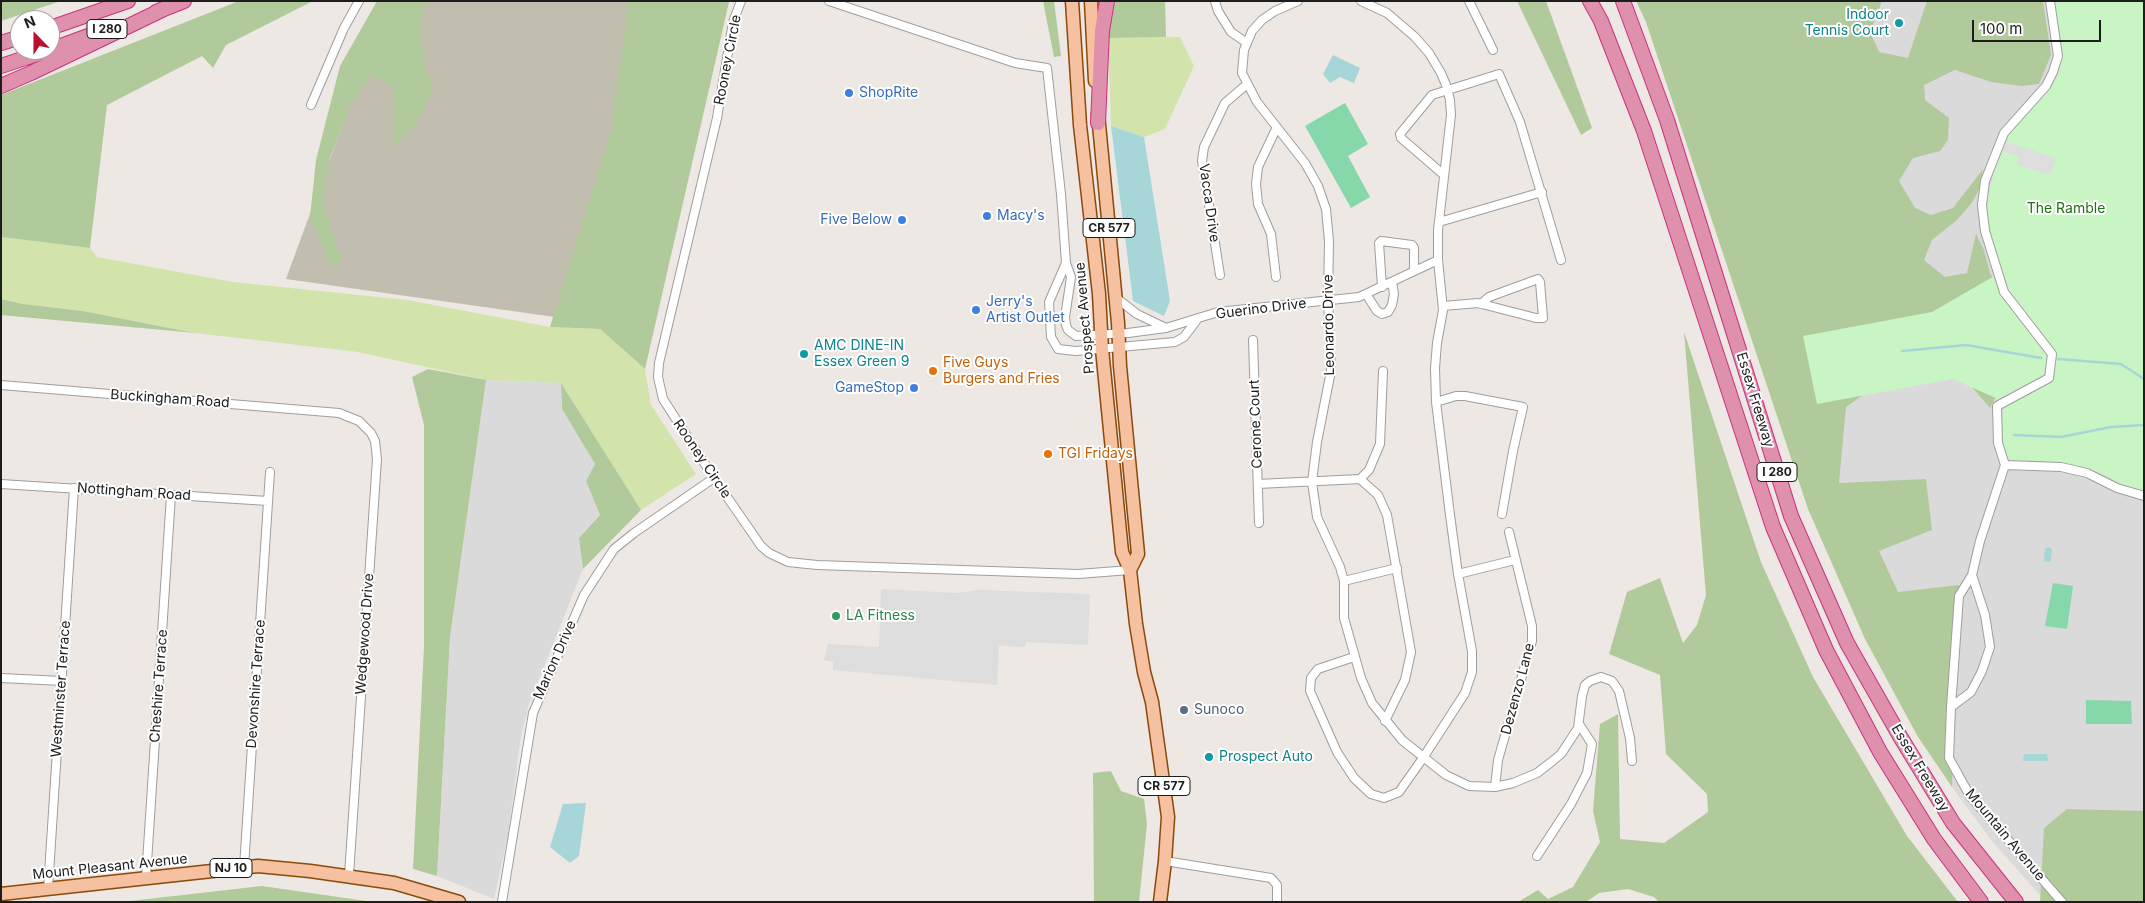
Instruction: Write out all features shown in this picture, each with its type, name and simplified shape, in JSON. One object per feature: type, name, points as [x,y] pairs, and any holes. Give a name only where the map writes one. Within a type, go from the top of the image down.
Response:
[{"type":"highway","name":"I 280","points":[[60,25],[128,1]]},
{"type":"highway","name":"I 280","points":[[60,46],[184,1]]},
{"type":"highway","points":[[1098,123],[1102,32],[1107,1]]},
{"type":"highway","name":"Essex Freeway","points":[[1590,1],[1601,21],[1644,131],[1777,536],[1826,650],[1880,752],[1934,839],[1981,902]]},
{"type":"highway","name":"Essex Freeway","points":[[1623,1],[1668,120],[1791,516],[1847,643],[1901,738],[1953,823],[2016,902]]},
{"type":"highway","points":[[1,86],[164,9]]},
{"type":"highway","name":"I 280","points":[[1,66],[19,60]]},
{"type":"main road","name":"Prospect Avenue","points":[[1072,1],[1080,125],[1099,294],[1102,349],[1122,552],[1130,570],[1136,624],[1144,672],[1152,702],[1168,817],[1160,902]]},
{"type":"main road","name":"Prospect Avenue","points":[[1091,1],[1098,123],[1138,554],[1130,570]]},
{"type":"main road","name":"Mount Pleasant Avenue","points":[[1,894],[244,867],[284,867],[394,883],[459,902]]},
{"type":"street","points":[[312,105],[344,28],[359,1]]},
{"type":"street","name":"Rooney Circle","points":[[740,1],[732,22],[717,118],[658,370],[659,389],[663,399],[714,478],[762,546],[777,558],[788,562],[817,565],[1078,574],[1130,570]]},
{"type":"street","points":[[829,1],[1016,63],[1047,68],[1061,194],[1066,263],[1071,277],[1065,317],[1068,330],[1081,337],[1119,334]]},
{"type":"street","points":[[1215,1],[1224,23],[1231,32],[1247,43]]},
{"type":"street","name":"Leonardo Drive","points":[[1298,1],[1275,11],[1262,20],[1252,31],[1244,50],[1242,73],[1246,85],[1276,129],[1305,164],[1318,186],[1326,210],[1329,241],[1328,301],[1331,371],[1317,442],[1312,482],[1317,518],[1340,567],[1344,581],[1344,618],[1361,678],[1372,703],[1402,740],[1458,782],[1482,788],[1495,787],[1536,773],[1550,763],[1562,754],[1579,724],[1585,685],[1590,681],[1601,678],[1612,681],[1618,691],[1630,738],[1632,761]]},
{"type":"street","points":[[1354,657],[1318,669],[1311,678],[1310,691],[1337,752],[1354,778],[1370,794],[1384,798],[1399,792],[1424,758],[1465,694],[1472,672],[1472,650],[1458,574],[1436,402],[1436,359],[1443,306],[1438,260],[1438,222],[1451,115],[1447,90],[1437,67],[1415,37],[1378,5],[1361,1]]},
{"type":"street","points":[[1469,1],[1493,50]]},
{"type":"street","points":[[2050,1],[2058,56],[2053,72],[2046,86],[2004,133],[1985,181],[1982,205],[1987,239],[2004,292],[2052,354],[2049,378],[1996,406],[1998,443],[2005,465],[2040,464],[2061,466],[2087,474],[2117,488],[2144,496]]},
{"type":"street","points":[[1444,175],[1401,138],[1400,134],[1432,95],[1499,74],[1520,122],[1561,260]]},
{"type":"street","name":"Vacca Drive","points":[[1220,275],[1202,161],[1204,147],[1225,103],[1246,85]]},
{"type":"street","points":[[1276,129],[1258,167],[1256,184],[1258,204],[1271,234],[1276,277]]},
{"type":"street","points":[[1438,222],[1542,192]]},
{"type":"street","points":[[1382,287],[1378,243],[1381,241],[1412,245],[1414,248],[1414,270]]},
{"type":"street","name":"Guerino Drive","points":[[1119,334],[1166,328],[1196,321],[1218,312],[1328,301],[1366,294],[1438,260]]},
{"type":"street","points":[[1066,263],[1049,302],[1049,325],[1052,343],[1058,349],[1066,352],[1102,349]]},
{"type":"street","points":[[1443,306],[1464,303],[1481,304],[1536,318],[1543,318],[1540,282],[1538,279],[1489,297],[1481,304]]},
{"type":"street","points":[[1366,294],[1377,311],[1382,314],[1388,312],[1392,305],[1394,294],[1392,282]]},
{"type":"street","points":[[1115,297],[1137,314],[1166,328]]},
{"type":"street","name":"Guerino Drive","points":[[1102,349],[1175,342],[1184,337],[1196,321]]},
{"type":"street","name":"Cerone Court","points":[[1253,340],[1258,484],[1360,479]]},
{"type":"street","points":[[1383,371],[1380,444],[1369,470],[1360,479],[1371,487],[1384,504],[1411,652],[1405,680],[1385,721]]},
{"type":"street","name":"Buckingham Road","points":[[1,385],[339,413]]},
{"type":"street","points":[[1436,402],[1456,396],[1465,396],[1523,407],[1512,451],[1502,514]]},
{"type":"street","name":"Wedgewood Drive","points":[[339,413],[351,416],[366,426],[375,441],[376,450],[350,876]]},
{"type":"street","name":"Mountain Avenue","points":[[2005,465],[1980,541],[1972,575],[1959,596],[1949,758],[1970,796],[2062,902]]},
{"type":"street","name":"Devonshire Terrace","points":[[244,867],[270,472]]},
{"type":"street","name":"Marion Drive","points":[[502,902],[533,712],[584,595],[614,549],[714,478]]},
{"type":"street","name":"Nottingham Road","points":[[1,484],[268,501]]},
{"type":"street","points":[[1258,484],[1258,523]]},
{"type":"street","name":"Westminster Terrace","points":[[48,889],[74,488]]},
{"type":"street","name":"Cheshire Terrace","points":[[146,878],[171,495]]},
{"type":"street","name":"Dezenzo Lane","points":[[1495,787],[1498,760],[1532,641],[1532,626],[1509,532]]},
{"type":"street","points":[[1458,574],[1515,560]]},
{"type":"street","points":[[1344,581],[1397,568]]},
{"type":"street","points":[[1951,707],[1971,692],[1982,671],[1990,647],[1985,615],[1972,575]]},
{"type":"street","points":[[1,678],[62,681]]},
{"type":"street","points":[[1537,856],[1571,804],[1587,773],[1592,744],[1579,724]]},
{"type":"street","points":[[1165,861],[1271,878],[1277,885],[1277,902]]},
{"type":"shaded area","points":[[388,1],[635,1],[583,321],[286,279]]},
{"type":"shaded area","points":[[1685,1],[2144,1],[2144,902],[2046,902],[1992,841],[1952,787],[1817,472]]},
{"type":"shaded area","points":[[2001,140],[2056,158],[2051,175],[2017,165],[2019,157],[1997,149]]},
{"type":"shaded area","points":[[486,380],[561,383],[562,409],[595,464],[586,481],[600,515],[579,538],[583,569],[529,704],[521,736],[508,835],[494,899],[437,876],[450,637]]},
{"type":"shaded area","points":[[881,589],[957,593],[978,590],[1090,594],[1088,645],[1026,642],[1025,647],[999,646],[997,685],[833,670],[833,662],[824,660],[828,644],[879,647]]},
{"type":"green space","points":[[1,1],[61,1],[34,10],[10,10],[10,18],[1,21]]},
{"type":"green space","points":[[239,1],[313,1],[226,45],[213,68],[202,56],[107,105],[90,248],[1,237],[1,95]]},
{"type":"green space","points":[[377,1],[426,1],[420,28],[426,68],[433,87],[420,118],[394,147],[394,86],[370,76],[351,104],[330,158],[323,200],[342,266],[329,263],[310,217],[316,160],[340,66]]},
{"type":"green space","points":[[629,1],[729,2],[645,369],[600,329],[550,327],[610,134]]},
{"type":"green space","points":[[1043,1],[1054,1],[1061,56],[1054,57]]},
{"type":"green space","points":[[1115,1],[1165,1],[1166,37],[1108,38]]},
{"type":"green space","points":[[1517,1],[1546,1],[1592,128],[1581,135]]},
{"type":"green space","points":[[1636,1],[1882,1],[1870,32],[1879,52],[1908,58],[1927,1],[2043,1],[2051,55],[2039,84],[2021,86],[1991,82],[1955,70],[1924,85],[1925,100],[1949,118],[1948,140],[1940,151],[1913,158],[1899,181],[1915,208],[1931,215],[1953,208],[1983,169],[1979,190],[1971,204],[1957,220],[1932,240],[1924,260],[1945,277],[1967,273],[1976,234],[1984,250],[1990,273],[2003,297],[1997,395],[1990,408],[1958,371],[1876,386],[1846,407],[1839,483],[1926,479],[1932,530],[1879,551],[1898,592],[1959,585],[1952,787],[1918,737],[1865,639],[1808,509],[1646,22]]},
{"type":"green space","name":"The Ramble","points":[[2054,1],[2144,1],[2144,491],[2133,490],[2098,472],[2043,461],[2009,460],[2001,441],[2003,409],[2052,376],[2055,353],[2009,291],[1995,255],[1986,209],[1994,170],[2008,135],[2057,77],[2061,52]]},
{"type":"green space","points":[[1180,37],[1194,66],[1165,129],[1144,137],[1111,126],[1108,38]]},
{"type":"green space","points":[[1345,103],[1368,144],[1348,156],[1370,197],[1351,208],[1305,126]]},
{"type":"green space","points":[[1,237],[90,248],[97,257],[233,282],[407,300],[550,327],[600,329],[645,369],[651,405],[696,474],[641,510],[561,383],[486,380],[358,352],[195,333],[83,311],[23,304],[1,299]]},
{"type":"green space","points":[[1996,275],[2002,293],[2048,355],[2047,377],[1998,399],[1953,379],[1817,404],[1803,336],[1932,312]]},
{"type":"green space","points":[[1,299],[23,304],[83,311],[195,333],[1,315]]},
{"type":"green space","points":[[1684,332],[1761,562],[1813,677],[1907,836],[1958,902],[1659,902],[1654,897],[1628,889],[1599,893],[1586,902],[1518,902],[1538,890],[1548,899],[1573,887],[1600,842],[1593,811],[1600,724],[1618,714],[1620,839],[1664,843],[1708,812],[1707,794],[1666,754],[1660,675],[1609,654],[1627,592],[1660,578],[1683,643],[1697,625],[1706,595]]},
{"type":"green space","points":[[428,369],[486,380],[450,637],[437,876],[413,869],[424,646],[424,425],[412,377]]},
{"type":"green space","points":[[561,383],[641,510],[583,569],[579,538],[600,515],[586,481],[595,464],[562,409]]},
{"type":"green space","points":[[2053,583],[2073,586],[2067,629],[2045,626]]},
{"type":"green space","points":[[2086,700],[2131,701],[2132,724],[2086,724]]},
{"type":"green space","points":[[1111,771],[1121,791],[1144,799],[1147,824],[1139,902],[1094,902],[1093,773]]},
{"type":"green space","points":[[2067,809],[2144,811],[2144,902],[2040,902],[2044,828]]},
{"type":"green space","points":[[262,886],[373,902],[130,902],[130,901]]},
{"type":"water","points":[[1333,55],[1360,68],[1354,83],[1340,77],[1330,83],[1323,74]]},
{"type":"water","points":[[1111,126],[1144,137],[1170,301],[1164,316],[1133,301]]},
{"type":"water","points":[[2049,547],[2052,549],[2051,561],[2048,562],[2044,561],[2045,548]]},
{"type":"water","points":[[2024,754],[2047,754],[2048,761],[2023,761]]},
{"type":"water","points":[[586,803],[579,856],[570,863],[550,847],[563,804]]},
{"type":"waterway","points":[[1902,351],[1966,345],[2041,358]]},
{"type":"waterway","points":[[2058,359],[2121,364],[2144,379]]},
{"type":"waterway","points":[[2014,435],[2061,437],[2111,427],[2144,425]]},
{"type":"place","name":"Indoor Tennis Court","points":[[1899,23]]},
{"type":"place","name":"ShopRite","points":[[849,93]]},
{"type":"place","name":"Macy's","points":[[987,216]]},
{"type":"place","name":"Five Below","points":[[902,220]]},
{"type":"place","name":"Jerry's Artist Outlet","points":[[976,310]]},
{"type":"place","name":"AMC DINE-IN Essex Green 9","points":[[804,354]]},
{"type":"place","name":"Five Guys Burgers and Fries","points":[[933,371]]},
{"type":"place","name":"GameStop","points":[[914,388]]},
{"type":"place","name":"TGI Fridays","points":[[1048,454]]},
{"type":"place","name":"LA Fitness","points":[[836,616]]},
{"type":"place","name":"Sunoco","points":[[1184,710]]},
{"type":"place","name":"Prospect Auto","points":[[1209,757]]}]
